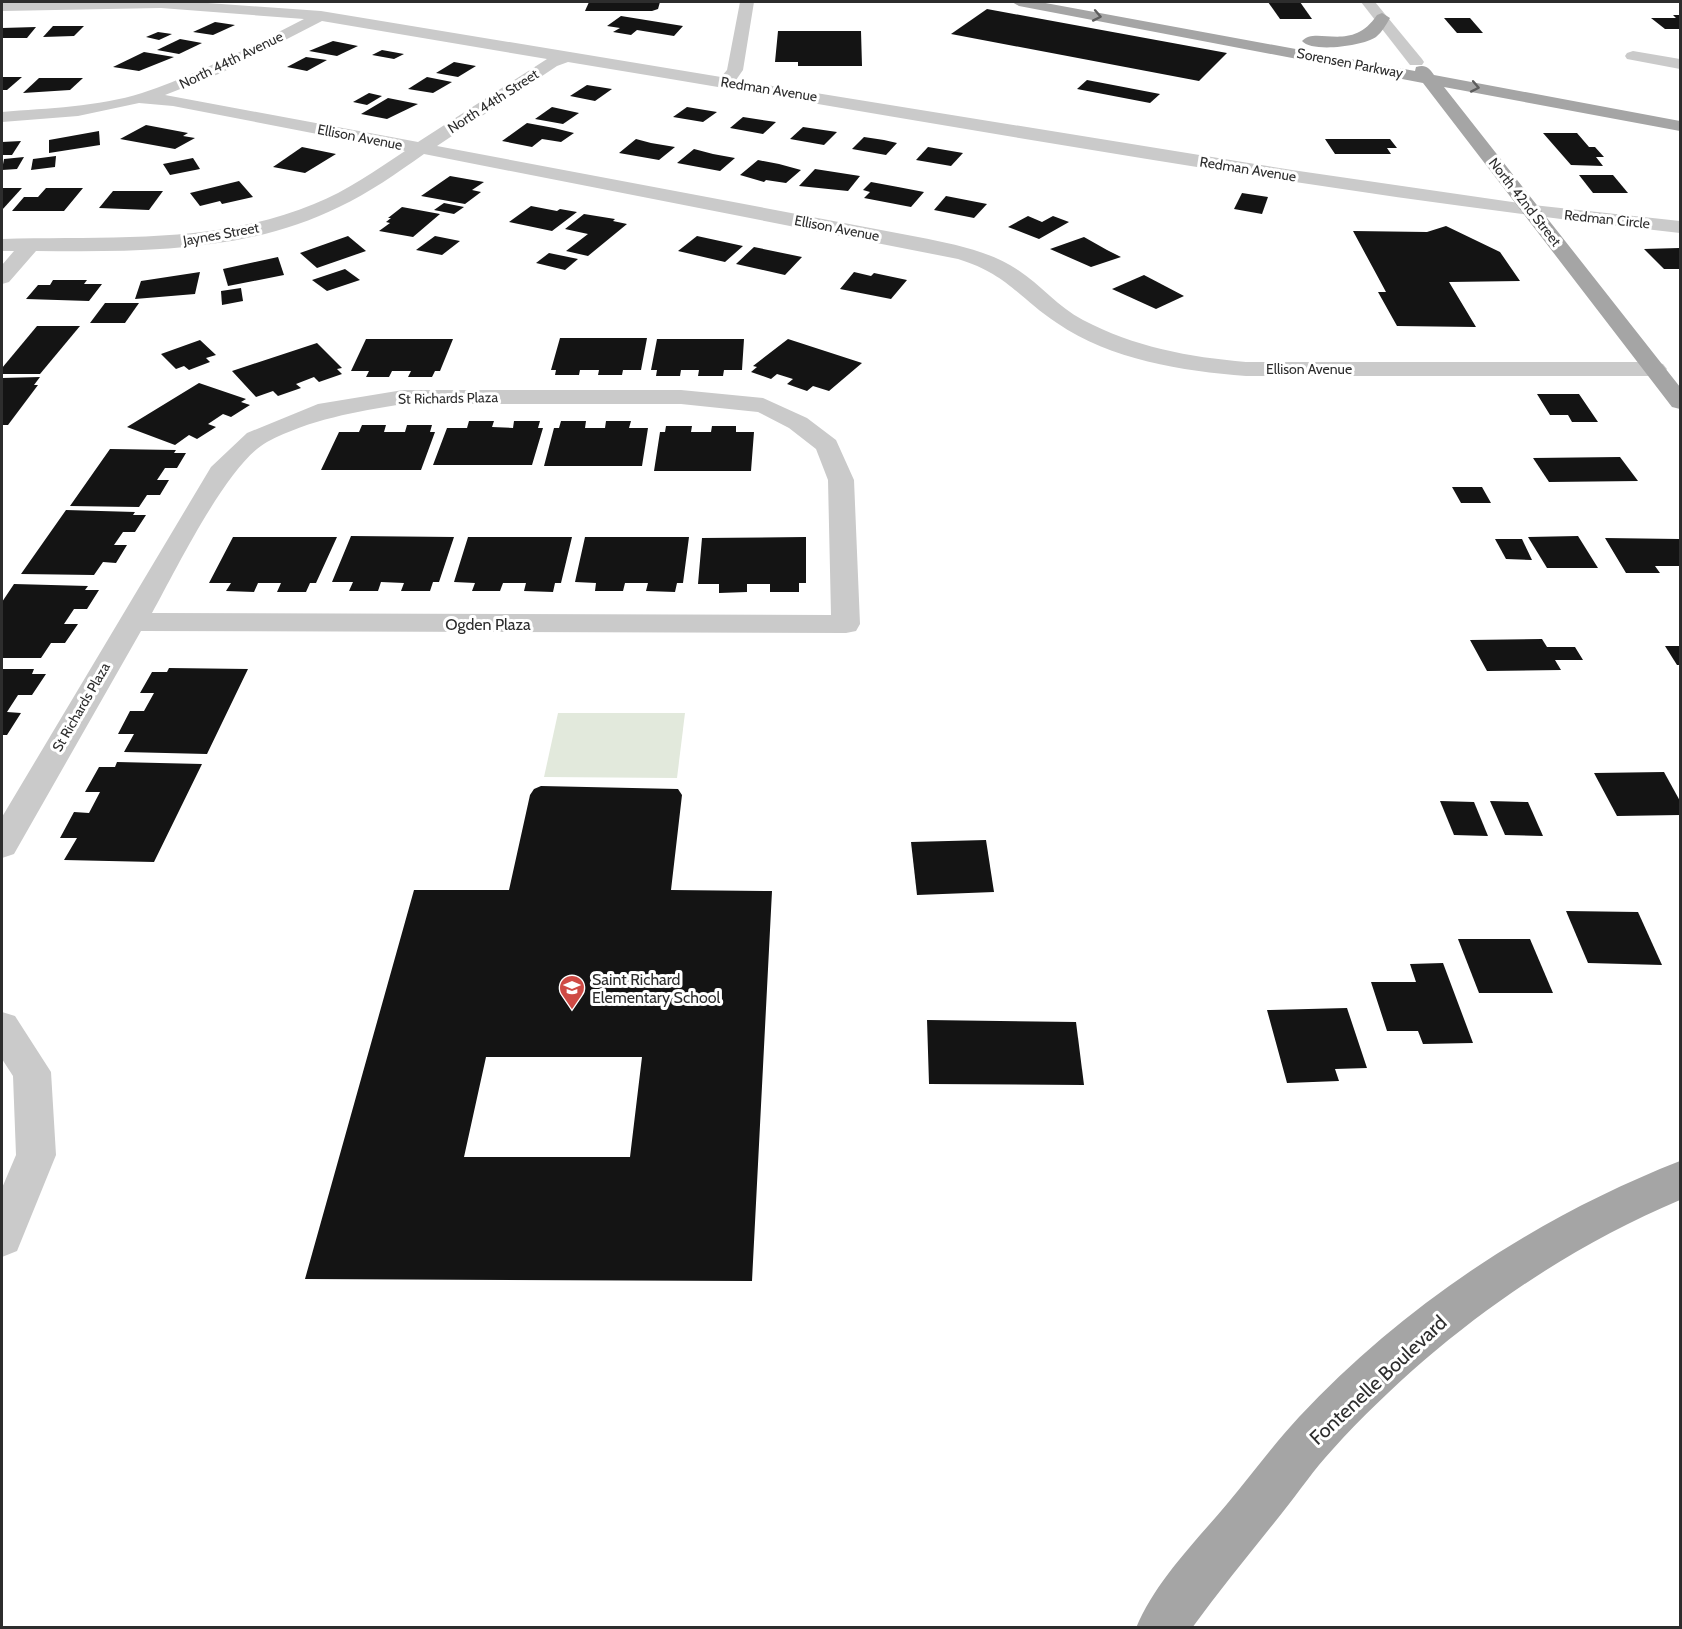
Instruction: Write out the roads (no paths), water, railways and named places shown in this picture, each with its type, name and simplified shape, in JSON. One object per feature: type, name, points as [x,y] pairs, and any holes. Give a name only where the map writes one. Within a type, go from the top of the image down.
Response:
[{"type":"main road","name":"Sorensen Parkway","points":[[1019,2],[1680,126]]},
{"type":"main road","name":"Sorensen Parkway","points":[[1090,2],[1680,111]]},
{"type":"main road","points":[[1299,40],[1336,42],[1360,39],[1379,27],[1382,18]]},
{"type":"main road","name":"North 42nd Street","points":[[1416,62],[1680,402]]},
{"type":"main road","points":[[1469,130],[1472,116],[1478,108],[1488,104],[1519,101],[1573,106]]},
{"type":"main road","name":"Fontenelle Boulevard","points":[[1161,1628],[1188,1589],[1316,1433],[1431,1326],[1554,1242],[1654,1190],[1680,1180]]},
{"type":"street","points":[[726,82],[735,70],[747,2]]},
{"type":"street","name":"North 42nd Street","points":[[1368,2],[1416,62]]},
{"type":"street","name":"Redman Avenue","points":[[2,7],[204,4],[321,16],[1292,176],[1533,211]]},
{"type":"street","name":"North 44th Avenue","points":[[139,98],[180,86],[321,16]]},
{"type":"street","points":[[1633,56],[1680,63]]},
{"type":"street","name":"North 44th Street","points":[[421,148],[551,63],[566,57]]},
{"type":"street","name":"Ellison Avenue","points":[[2,117],[78,111],[139,98],[172,101],[947,249],[982,260],[1009,273],[1061,315],[1104,340],[1179,362],[1246,369],[1654,369]]},
{"type":"street","name":"Jaynes Street","points":[[2,245],[167,243],[242,233],[280,223],[339,200],[421,148]]},
{"type":"street","name":"Redman Circle","points":[[1533,211],[1680,227]]},
{"type":"street","points":[[2,278],[30,245]]},
{"type":"street","name":"St Richards Plaza","points":[[2,844],[130,622],[220,472],[256,438],[326,409],[403,398],[681,397],[763,405],[798,423],[827,445],[842,480],[846,624]]},
{"type":"street","name":"Ogden Plaza","points":[[130,622],[846,624]]},
{"type":"street","points":[[2,1028],[32,1072],[36,1155],[2,1236]]},
{"type":"place","name":"Saint Richard Elementary School","points":[[572,1011]]}]
